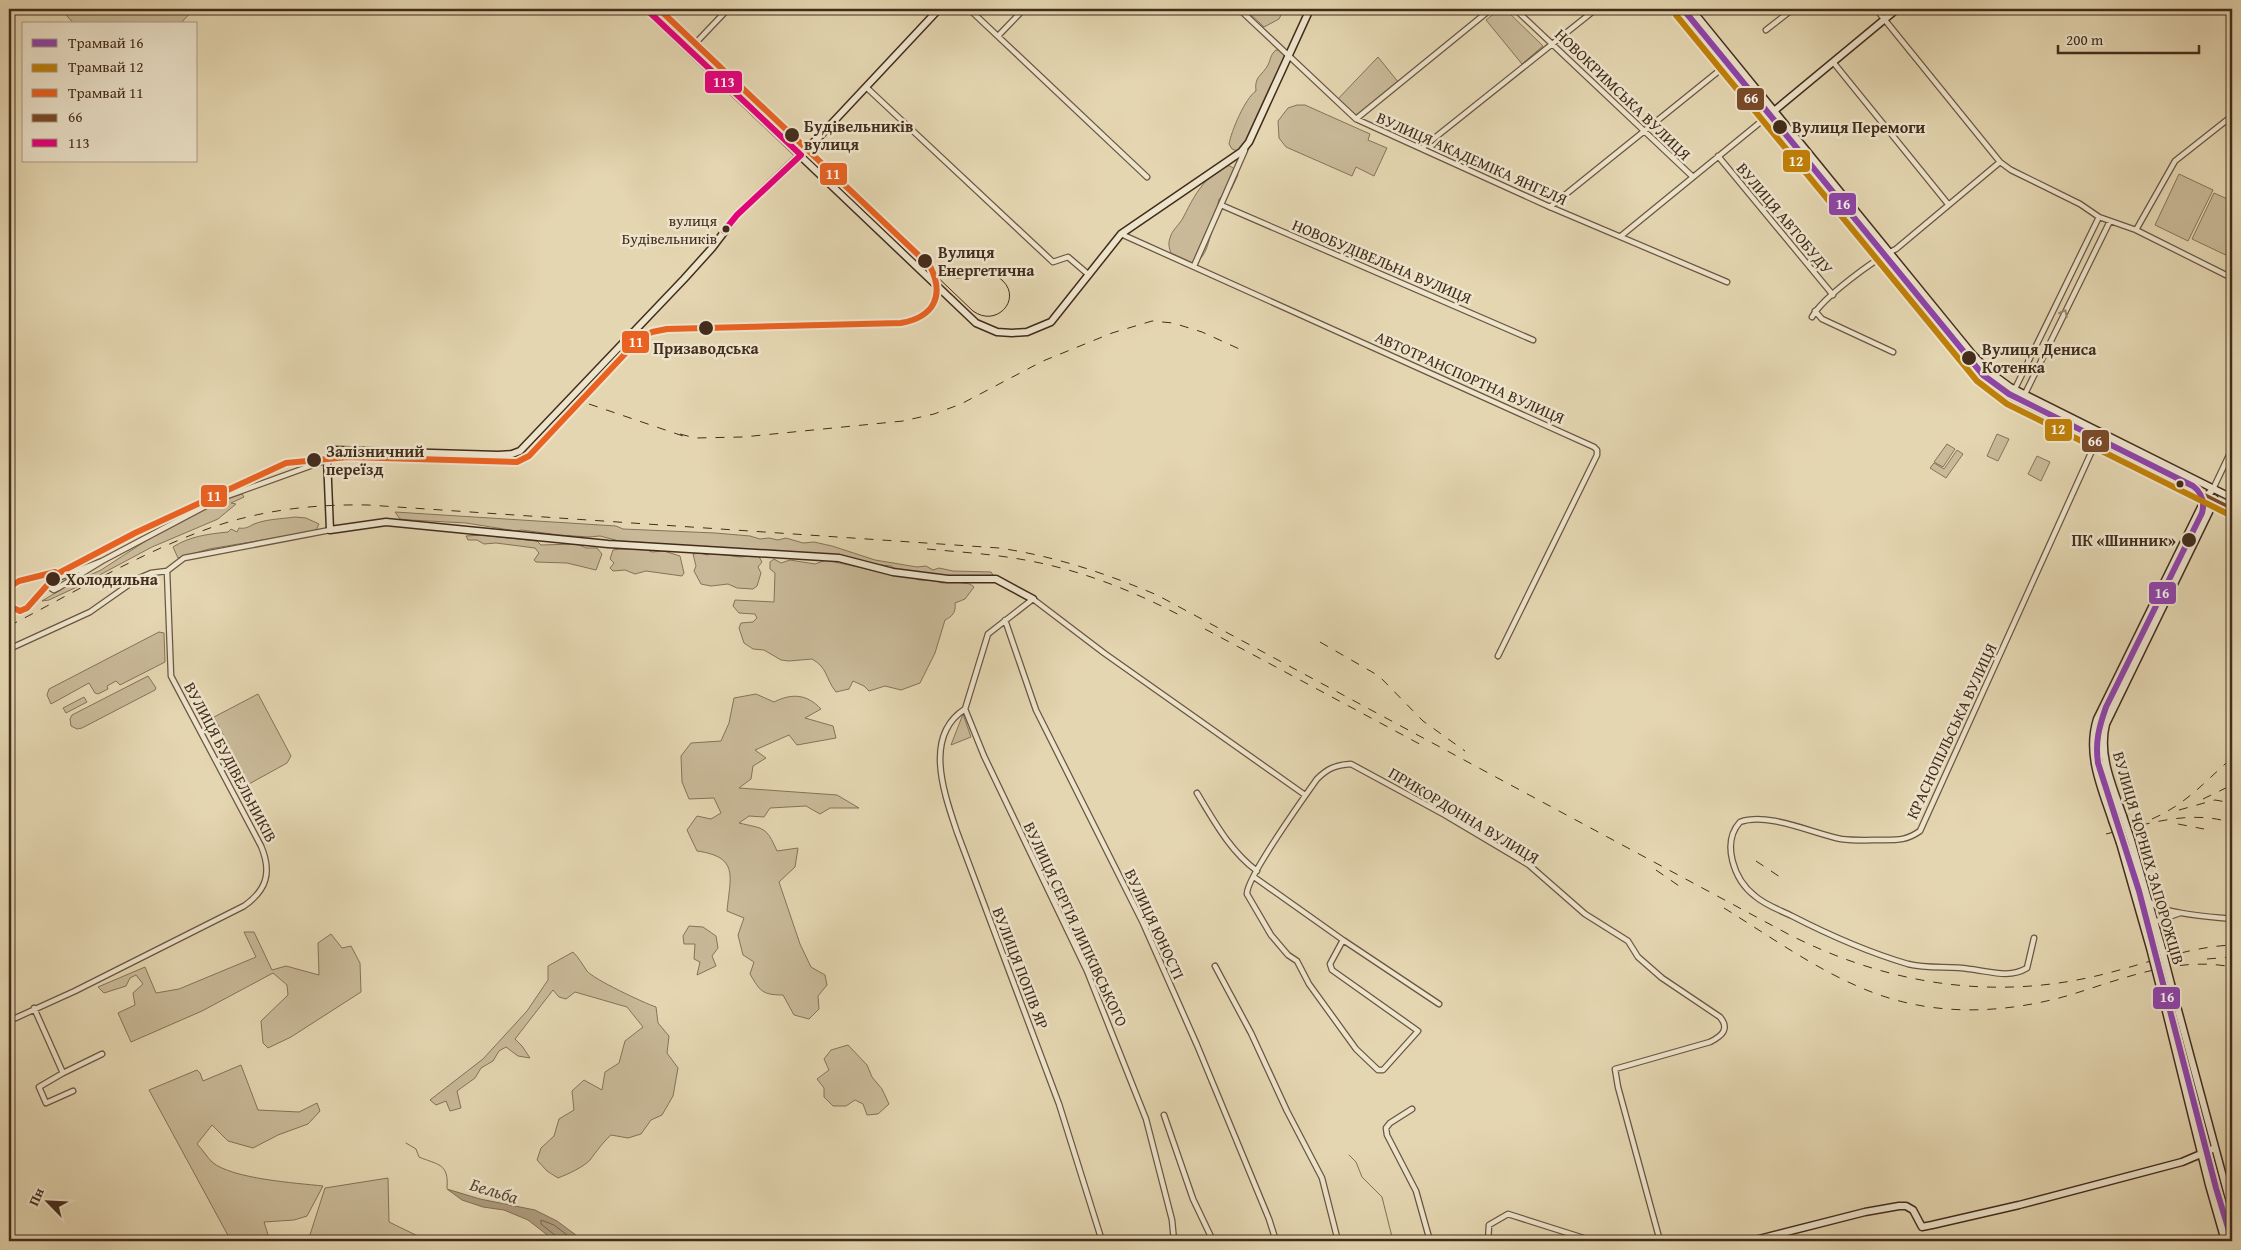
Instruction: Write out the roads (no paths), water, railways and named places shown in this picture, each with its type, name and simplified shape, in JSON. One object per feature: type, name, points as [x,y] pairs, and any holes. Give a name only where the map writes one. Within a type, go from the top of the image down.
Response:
[{"type":"main road","points":[[646,9],[976,322],[998,332],[1012,333],[1027,332],[1051,322],[1121,234],[1234,158],[1249,142],[1310,9]]},
{"type":"main road","points":[[940,9],[800,155],[737,215],[695,267],[584,385],[516,453],[498,455],[339,450],[330,452],[327,460],[330,530],[386,522],[608,544],[838,558],[893,572],[948,579],[996,579],[1033,599]]},
{"type":"main road","points":[[1678,9],[1973,371],[2010,399],[2232,510]]},
{"type":"main road","points":[[1691,9],[1980,363],[2014,390],[2232,498]]},
{"type":"main road","points":[[1774,111],[1897,9]]},
{"type":"main road","points":[[2213,489],[2214,501]]},
{"type":"main road","name":"ВУЛИЦЯ ЧОРНИХ ЗАПОРОЖЦІВ","points":[[2213,489],[2206,497],[2095,725],[2092,754],[2142,918],[2225,1241]]},
{"type":"main road","name":"ВУЛИЦЯ ЧОРНИХ ЗАПОРОЖЦІВ","points":[[2214,501],[2135,661],[2105,729],[2104,746],[2107,764],[2149,901],[2232,1210]]},
{"type":"main road","points":[[2178,554],[2187,558]]},
{"type":"main road","points":[[1751,1241],[1865,1212],[1900,1206],[1906,1206],[1913,1210],[1918,1216],[1922,1227],[1932,1225],[2010,1207],[2182,1162],[2215,1148]]},
{"type":"street","points":[[689,50],[728,9]]},
{"type":"street","points":[[969,9],[1147,178]]},
{"type":"street","points":[[998,36],[1024,9]]},
{"type":"street","name":"ВУЛИЦЯ АКАДЕМІКА ЯНГЕЛЯ","points":[[1239,9],[1356,119],[1550,207],[1727,282]]},
{"type":"street","points":[[1356,119],[1491,9]]},
{"type":"street","name":"НОВОКРИМСЬКА ВУЛИЦЯ","points":[[1515,9],[1693,177]]},
{"type":"street","points":[[1422,148],[1596,9]]},
{"type":"street","points":[[1766,30],[1793,9]]},
{"type":"street","points":[[1876,9],[2000,162],[2011,170],[2080,204],[2099,217],[2136,230],[2232,278]]},
{"type":"street","points":[[1833,62],[1948,204]]},
{"type":"street","points":[[1550,207],[1725,66]]},
{"type":"street","points":[[866,87],[1053,262],[1068,257],[1089,276]]},
{"type":"street","points":[[1621,236],[1774,111]]},
{"type":"street","points":[[2136,230],[2175,161],[2232,116]]},
{"type":"street","points":[[1194,266],[1249,142]]},
{"type":"street","name":"ВУЛИЦЯ АВТОБУДУ","points":[[1718,156],[1832,295]]},
{"type":"street","points":[[1812,317],[1832,295],[1880,256],[1889,252],[2000,162]]},
{"type":"street","name":"НОВОБУДІВЕЛЬНА ВУЛИЦЯ","points":[[1221,204],[1534,340]]},
{"type":"street","points":[[2010,399],[2099,217]]},
{"type":"street","points":[[2020,404],[2110,222]]},
{"type":"street","name":"АВТОТРАНСПОРТНА ВУЛИЦЯ","points":[[1121,234],[1597,450],[1597,455],[1498,656]]},
{"type":"street","points":[[1815,312],[1822,319],[1894,352]]},
{"type":"street","name":"КРАСНОПІЛЬСЬКА ВУЛИЦЯ","points":[[2034,938],[2028,968],[2018,974],[1984,973],[1971,969],[1914,965],[1857,948],[1752,894],[1733,864],[1730,838],[1740,822],[1750,819],[1764,820],[1842,839],[1856,840],[1910,838],[1920,831],[2100,433]]},
{"type":"street","points":[[2213,489],[2232,450]]},
{"type":"street","points":[[102,561],[53,580],[49,587],[54,590],[58,588],[102,561],[219,499],[327,460]]},
{"type":"street","points":[[9,649],[90,612],[137,579],[152,573],[167,571],[178,561],[191,555],[330,530]]},
{"type":"street","name":"ВУЛИЦЯ БУДІВЕЛЬНИКІВ","points":[[34,1008],[91,982],[244,906],[260,893],[265,885],[266,866],[261,846],[171,676],[167,571]]},
{"type":"street","points":[[965,708],[988,634],[1033,599],[1104,653],[1305,796],[1257,871],[1247,889],[1247,894],[1271,935],[1288,955],[1297,961],[1309,984],[1356,1049],[1378,1070],[1383,1070],[1418,1031],[1332,970],[1330,964],[1343,940]]},
{"type":"street","name":"ВУЛИЦЯ ЮНОСТІ","points":[[1005,620],[1036,710],[1143,924],[1178,1001],[1269,1219],[1276,1241]]},
{"type":"street","name":"ВУЛИЦЯ ПОПІВ ЯР","points":[[965,708],[953,716],[944,735],[940,761],[943,789],[957,832],[1059,1104],[1102,1241]]},
{"type":"street","name":"ВУЛИЦЯ СЕРГІЯ ЛИПКІВСЬКОГО","points":[[965,708],[984,756],[1087,971],[1146,1120],[1172,1220],[1174,1241]]},
{"type":"street","name":"ПРИКОРДОННА ВУЛИЦЯ","points":[[1305,796],[1326,770],[1336,765],[1351,764],[1529,865],[1585,914],[1628,941],[1638,958],[1662,978],[1720,1017],[1725,1023],[1722,1036],[1710,1042],[1615,1069],[1618,1087],[1660,1241]]},
{"type":"street","points":[[1197,793],[1218,829],[1245,862],[1257,871]]},
{"type":"street","points":[[1254,877],[1343,940],[1439,1004]]},
{"type":"street","points":[[2149,901],[2153,906],[2181,913],[2232,919]]},
{"type":"street","points":[[2142,918],[2154,922],[2181,913]]},
{"type":"street","points":[[1215,966],[1251,1033],[1286,1111],[1322,1178],[1338,1241]]},
{"type":"street","points":[[9,1021],[34,1008],[63,1072]]},
{"type":"street","points":[[73,1091],[46,1103],[38,1087],[63,1072],[102,1054]]},
{"type":"street","points":[[1412,1109],[1390,1123],[1386,1128],[1387,1134],[1416,1191],[1430,1241]]},
{"type":"street","points":[[1164,1115],[1193,1199],[1213,1241]]},
{"type":"street","points":[[1488,1241],[1489,1225],[1508,1214],[1593,1241]]},
{"type":"water","name":"Бельба","points":[[447,1189],[480,1199],[535,1210],[557,1221],[584,1241],[555,1241],[528,1220],[504,1210],[483,1207],[462,1200]]},
{"type":"waterway","name":"Бельба","points":[[406,1143],[416,1149],[419,1157],[444,1169],[447,1188]]},
{"type":"waterway","points":[[1349,1155],[1356,1162],[1362,1177],[1382,1197],[1393,1241]]},
{"type":"tram line","name":"11","points":[[9,606],[20,611],[27,608],[57,574],[135,533],[286,463],[348,457],[517,462],[529,456],[638,340],[652,332],[667,329],[901,323],[922,316],[929,310],[934,304],[936,296],[936,287],[930,266],[659,9]]},
{"type":"tram line","name":"16","points":[[1683,9],[1983,375],[2009,394],[2193,486],[2201,494],[2203,501],[2202,513],[2106,707],[2098,735],[2097,755],[2139,891],[2216,1188],[2232,1241]]},
{"type":"tram line","name":"12","points":[[1676,15],[1977,381],[2007,404],[2228,514]]},
{"type":"tram line","points":[[928,268],[973,311],[982,315],[998,314],[1004,310],[1008,303],[1010,296],[1008,288],[996,276],[952,277],[941,274],[930,266]]},
{"type":"tram line","name":"11","points":[[9,587],[19,581],[55,572]]},
{"type":"railway","points":[[680,434],[695,438],[743,437],[903,421],[934,414],[961,404],[1043,361],[1112,333],[1152,321],[1173,323],[1202,332],[1246,352]]},
{"type":"railway","points":[[589,404],[686,437]]},
{"type":"railway","points":[[9,626],[108,574],[184,538],[229,522],[288,509],[308,507],[368,505],[999,548],[1079,566],[1157,595],[1788,934],[1824,951],[1862,965],[1938,983],[1977,987],[2016,987],[2096,976],[2180,953],[2215,946],[2232,945]]},
{"type":"railway","points":[[927,549],[1013,558],[1066,569],[1127,590],[1185,618]]},
{"type":"railway","points":[[1205,629],[1427,748]]},
{"type":"railway","points":[[1320,642],[1379,676],[1423,721],[1465,751]]},
{"type":"railway","points":[[2152,819],[2186,799],[2232,758]]},
{"type":"railway","points":[[2203,799],[2232,785]]},
{"type":"railway","points":[[2179,810],[2215,800],[2232,803]]},
{"type":"railway","points":[[2106,834],[2153,822],[2185,818],[2201,817],[2232,823]]},
{"type":"railway","points":[[2178,824],[2204,829]]},
{"type":"railway","points":[[1756,861],[1780,877]]},
{"type":"railway","points":[[1656,870],[1682,888]]},
{"type":"railway","points":[[1724,908],[1795,953],[1850,983],[1894,999],[1944,1009],[1995,1009],[2020,1006],[2070,995],[2130,976],[2170,967],[2191,964],[2232,967]]},
{"type":"railway","points":[[2207,959],[2232,957]]},
{"type":"place","name":"Вулиця Перемоги","points":[[1780,127]]},
{"type":"place","name":"Будівельників вулиця","points":[[792,135]]},
{"type":"place","name":"вулиця Будівельників","points":[[726,229]]},
{"type":"place","name":"Вулиця Енергетична","points":[[925,261]]},
{"type":"place","name":"Призаводська","points":[[706,328]]},
{"type":"place","name":"Вулиця Дениса Котенка","points":[[1969,358]]},
{"type":"place","name":"Залізничний переїзд","points":[[314,460]]},
{"type":"place","name":"ПК «Шинник»","points":[[2189,540]]},
{"type":"place","name":"Холодильна","points":[[53,579]]}]
